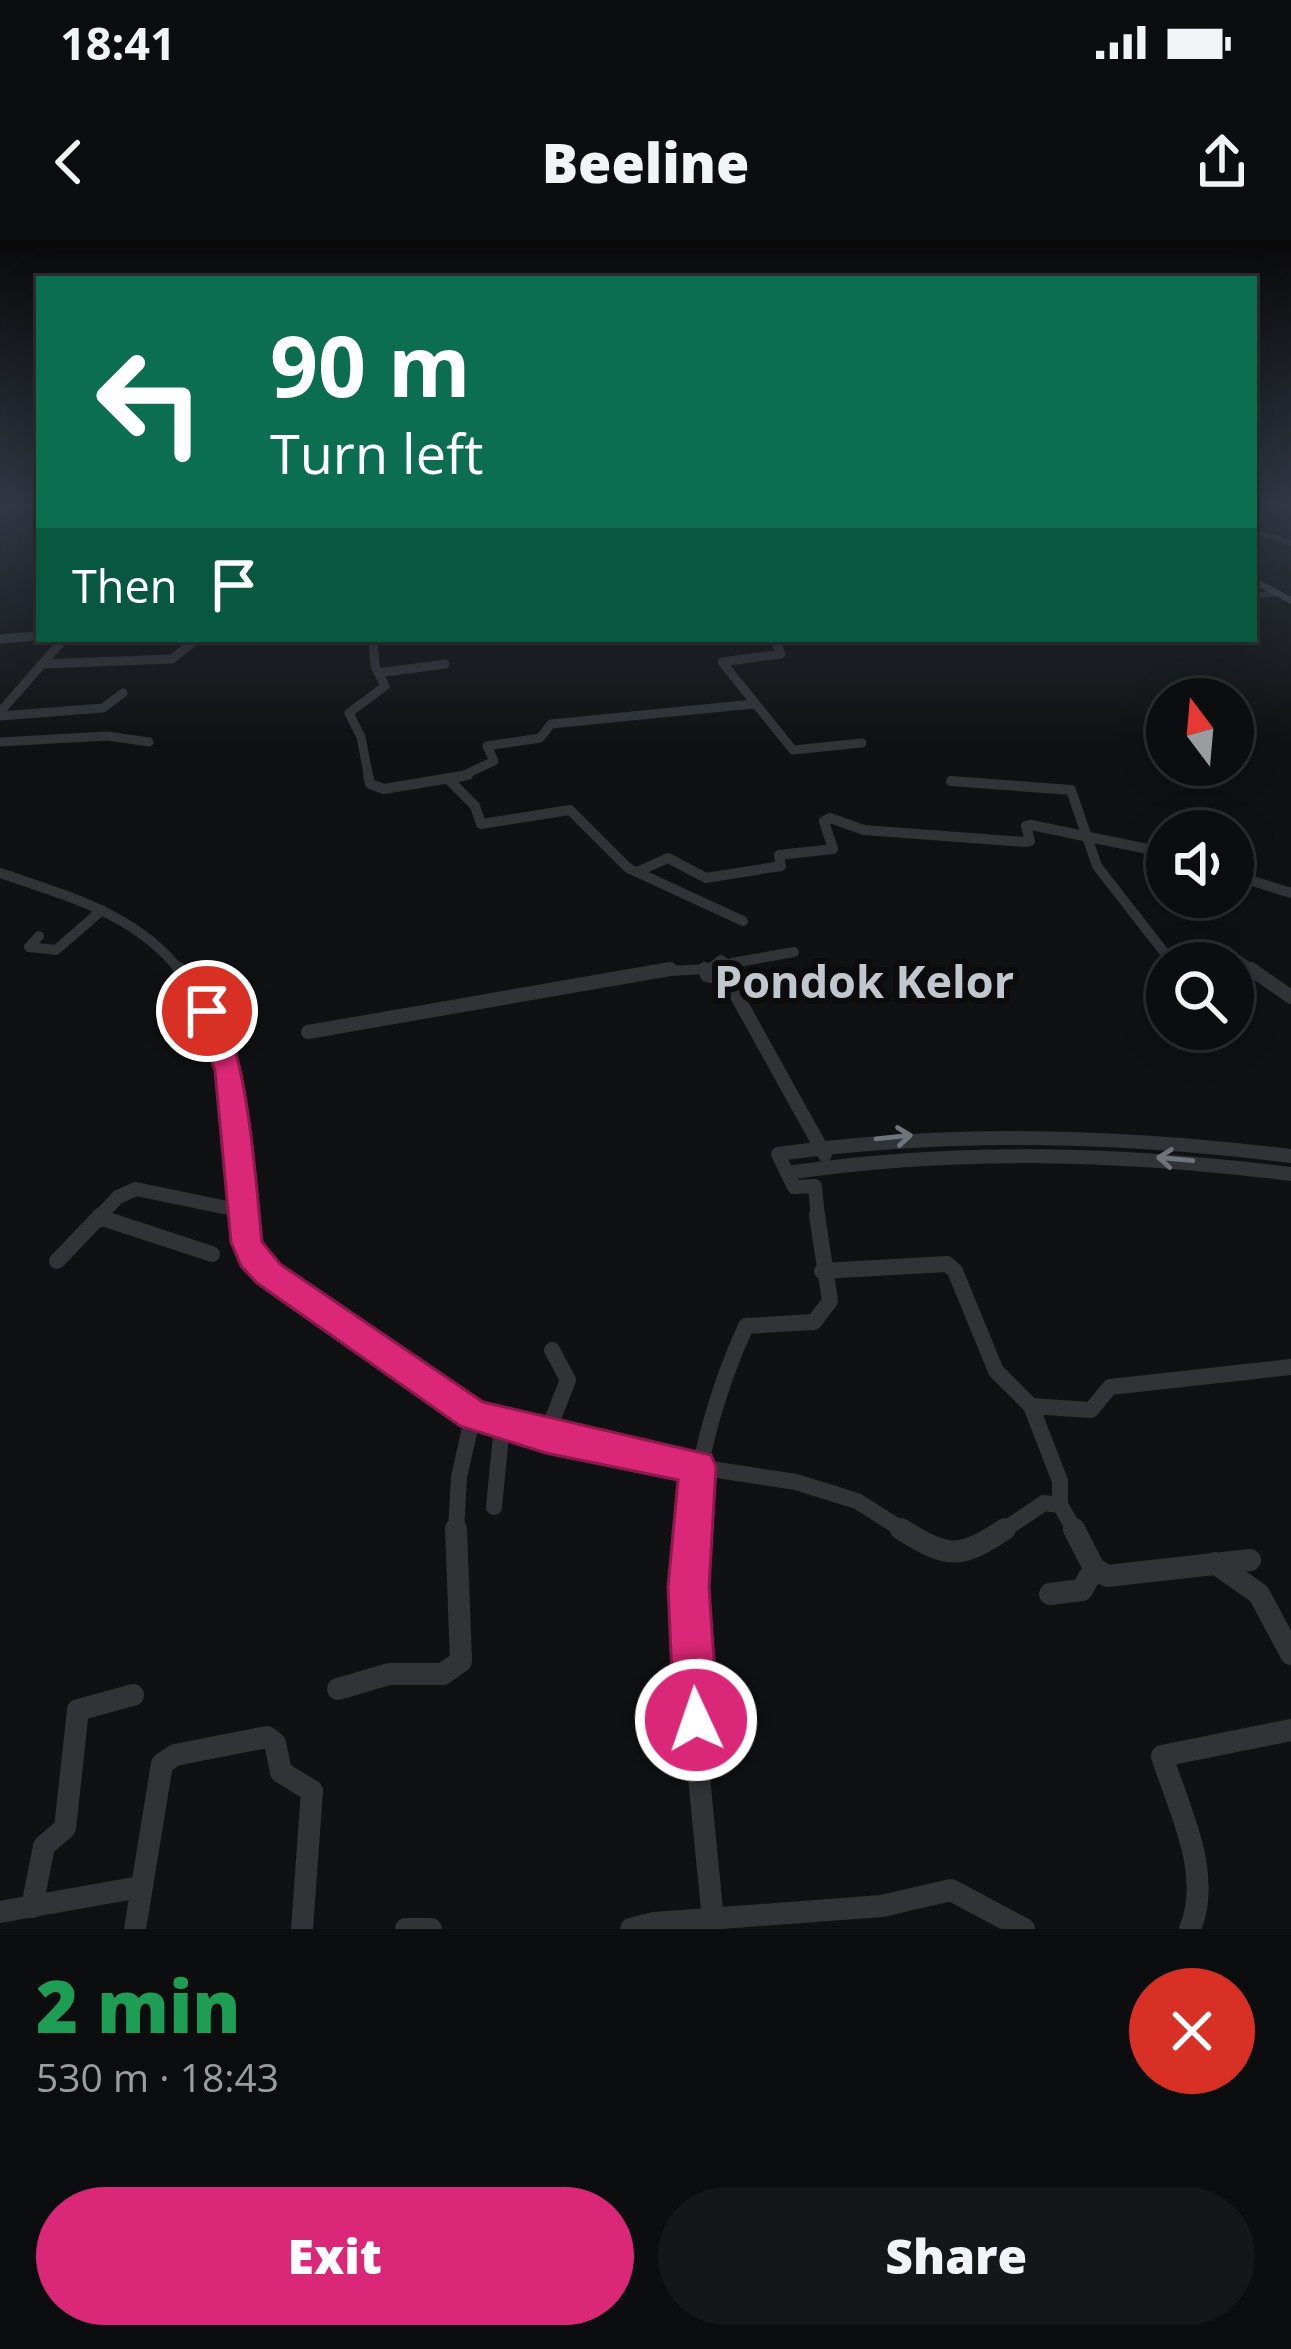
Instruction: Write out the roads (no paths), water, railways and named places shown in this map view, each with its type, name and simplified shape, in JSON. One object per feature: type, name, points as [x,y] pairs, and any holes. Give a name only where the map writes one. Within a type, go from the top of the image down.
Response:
[{"type":"street","points":[[1259,584],[1291,601]]},
{"type":"street","points":[[1257,596],[1271,594]]},
{"type":"street","points":[[0,639],[36,636]]},
{"type":"street","points":[[0,714],[61,642]]},
{"type":"street","points":[[42,664],[170,662],[193,642]]},
{"type":"street","points":[[373,642],[378,673],[386,686],[354,704],[349,713],[361,736],[370,784],[384,789],[450,781],[493,764],[487,747],[540,738],[551,724],[754,704]]},
{"type":"street","points":[[782,642],[776,644],[782,654],[722,661],[793,750],[862,743]]},
{"type":"street","points":[[378,673],[445,664]]},
{"type":"street","points":[[0,714],[103,708],[123,693]]},
{"type":"street","points":[[0,742],[107,736],[149,742]]},
{"type":"street","points":[[450,781],[475,806],[481,824],[570,810],[615,857],[637,872],[743,921]]},
{"type":"street","points":[[952,781],[1073,792],[1097,866],[1165,952],[1188,959],[1238,960],[1291,998]]},
{"type":"street","points":[[637,872],[668,858],[706,878],[781,866],[779,855],[833,849],[824,821],[830,818],[864,830],[1025,842],[1030,841],[1028,825],[1146,848]]},
{"type":"street","points":[[0,873],[102,910],[154,939],[189,980],[210,1016],[229,1071],[241,1156],[242,1211],[253,1258],[268,1274],[472,1415],[546,1436],[796,1482],[857,1501],[936,1551],[978,1547],[1044,1503],[1060,1505]]},
{"type":"street","points":[[1254,881],[1291,893]]},
{"type":"street","points":[[39,936],[29,946],[56,950],[102,910]]},
{"type":"street","points":[[704,969],[710,962],[794,952]]},
{"type":"street","points":[[728,980],[738,969],[732,963]]},
{"type":"street","points":[[308,1031],[676,968],[704,969]]},
{"type":"street","points":[[704,969],[707,975],[728,980],[822,1147],[828,1166]]},
{"type":"street","points":[[712,1920],[688,1587],[698,1467],[715,1392],[744,1329],[817,1321],[830,1301],[822,1271],[815,1186],[794,1187],[778,1154],[905,1136],[995,1132],[1116,1136],[1291,1156]]},
{"type":"street","points":[[1116,1136],[1123,1155]]},
{"type":"street","points":[[787,1172],[913,1154],[1001,1150],[1123,1155],[1291,1174]]},
{"type":"street","points":[[57,1261],[118,1197],[136,1189],[242,1211]]},
{"type":"street","points":[[99,1217],[212,1255]]},
{"type":"street","points":[[822,1271],[947,1264],[955,1271],[996,1371],[1031,1406],[1061,1485],[1060,1505],[1099,1572],[1115,1578],[1250,1560]]},
{"type":"street","points":[[546,1436],[568,1380],[552,1350]]},
{"type":"street","points":[[1031,1406],[1091,1410],[1110,1387],[1291,1367]]},
{"type":"street","points":[[338,1688],[388,1674],[443,1674],[461,1661],[454,1528],[458,1462],[472,1415]]},
{"type":"street","points":[[494,1507],[502,1426]]},
{"type":"street","points":[[1215,1563],[1259,1594],[1291,1654]]},
{"type":"street","points":[[1050,1594],[1082,1589],[1089,1576],[1099,1572]]},
{"type":"street","points":[[32,1907],[44,1846],[65,1828],[78,1710],[133,1695]]},
{"type":"street","points":[[1190,1929],[1199,1907],[1200,1881],[1162,1756],[1291,1730]]},
{"type":"street","points":[[135,1929],[162,1764],[175,1755],[267,1737],[275,1743],[281,1772],[312,1791],[302,1929]]},
{"type":"street","points":[[0,1912],[140,1887]]},
{"type":"street","points":[[632,1929],[653,1923],[882,1906],[951,1890],[1024,1929]]},
{"type":"street","points":[[406,1929],[431,1929]]},
{"type":"district","name":"Pondok Kelor","points":[[864,982]]}]
